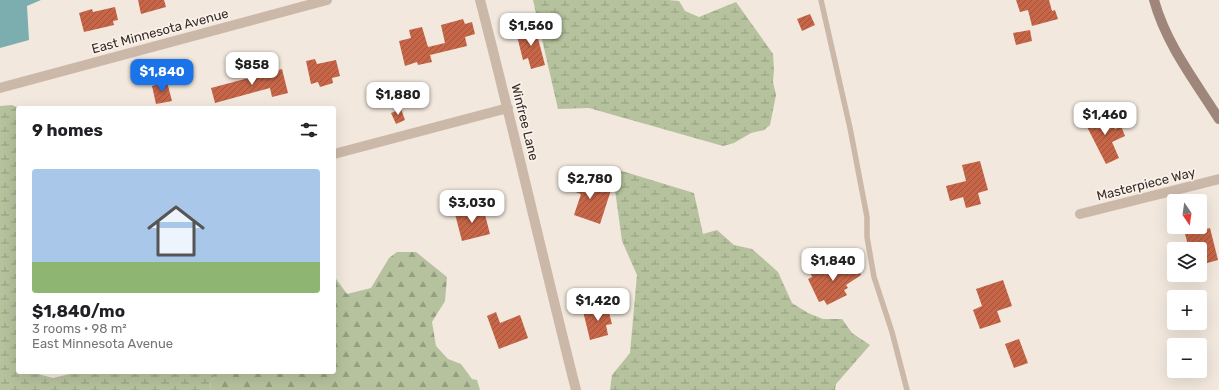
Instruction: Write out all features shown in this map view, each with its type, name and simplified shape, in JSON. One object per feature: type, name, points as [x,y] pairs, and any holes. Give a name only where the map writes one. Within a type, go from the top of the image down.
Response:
[{"type":"main road","points":[[1154,0],[1166,33],[1174,48],[1219,119]]},
{"type":"street","name":"East Minnesota Avenue","points":[[0,88],[327,0]]},
{"type":"street","name":"Winfree Lane","points":[[480,0],[508,108],[542,255],[576,390]]},
{"type":"street","points":[[336,153],[508,108]]},
{"type":"street","name":"Masterpiece Way","points":[[1080,214],[1219,179]]},
{"type":"lane","points":[[821,0],[850,128],[867,217],[867,237],[874,277],[892,332],[907,390]]},
{"type":"green space","points":[[533,0],[679,1],[685,11],[699,17],[736,2],[773,54],[773,82],[776,95],[770,125],[764,130],[751,133],[734,143],[723,146],[589,108],[558,109]]},
{"type":"green space","points":[[12,105],[16,107],[16,374],[38,374],[53,378],[70,374],[220,374],[211,381],[210,390],[0,390],[0,106]]},
{"type":"green space","points":[[612,168],[694,193],[703,234],[717,230],[734,245],[752,249],[778,272],[792,303],[808,313],[823,319],[842,319],[852,333],[870,345],[836,384],[835,390],[610,390],[612,375],[630,353],[637,275],[622,241]]},
{"type":"green space","points":[[397,252],[416,252],[447,277],[445,301],[432,322],[436,346],[448,359],[461,364],[472,379],[477,380],[480,390],[210,390],[211,381],[220,374],[336,374],[336,279],[347,294],[371,288],[389,258]]},
{"type":"water","points":[[0,0],[41,0],[27,6],[29,40],[0,48]]},
{"type":"building","points":[[138,0],[164,0],[166,7],[141,14]]},
{"type":"building","points":[[1016,0],[1049,0],[1052,11],[1055,10],[1058,19],[1032,26],[1028,10],[1020,12]]},
{"type":"building","points":[[115,7],[118,20],[113,21],[114,25],[84,32],[79,13],[92,9],[93,12]]},
{"type":"building","points":[[810,14],[815,25],[802,31],[797,19]]},
{"type":"building","points":[[463,19],[465,24],[472,22],[475,34],[465,37],[467,46],[430,55],[432,62],[418,65],[417,62],[405,66],[399,41],[411,38],[409,30],[422,27],[428,47],[445,43],[441,25]]},
{"type":"building","points":[[535,27],[545,65],[531,69],[528,58],[523,60],[516,32]]},
{"type":"building","points":[[1030,30],[1032,41],[1016,45],[1013,33]]},
{"type":"building","points":[[315,59],[317,64],[336,60],[340,76],[332,78],[333,83],[320,87],[318,82],[311,84],[306,61]]},
{"type":"building","points":[[282,69],[288,93],[272,97],[270,88],[215,103],[211,88]]},
{"type":"building","points":[[167,82],[172,101],[156,104],[152,86]]},
{"type":"building","points":[[401,109],[405,120],[396,124],[391,113]]},
{"type":"building","points":[[1106,111],[1115,129],[1121,126],[1125,136],[1112,142],[1119,158],[1106,164],[1084,121]]},
{"type":"building","points":[[980,161],[988,190],[978,193],[981,204],[966,208],[963,197],[950,201],[946,186],[966,181],[962,165]]},
{"type":"building","points":[[573,177],[611,190],[600,224],[574,215],[581,194],[569,190]]},
{"type":"building","points":[[483,207],[490,234],[462,241],[455,214]]},
{"type":"building","points":[[1210,228],[1218,260],[1207,263],[1207,242],[1187,242],[1185,234],[1207,234],[1207,229]]},
{"type":"building","points":[[855,261],[861,275],[846,285],[848,288],[844,290],[847,295],[827,305],[824,300],[819,302],[808,279],[812,277],[811,274],[833,263],[834,266],[837,265],[839,269]]},
{"type":"building","points":[[1003,280],[1012,306],[997,311],[1001,322],[980,329],[973,310],[982,306],[976,289]]},
{"type":"building","points":[[607,305],[612,324],[606,325],[608,335],[590,340],[583,311]]},
{"type":"building","points":[[496,312],[500,323],[520,315],[528,338],[499,349],[487,316]]},
{"type":"building","points":[[1019,339],[1028,363],[1014,368],[1005,344]]}]
